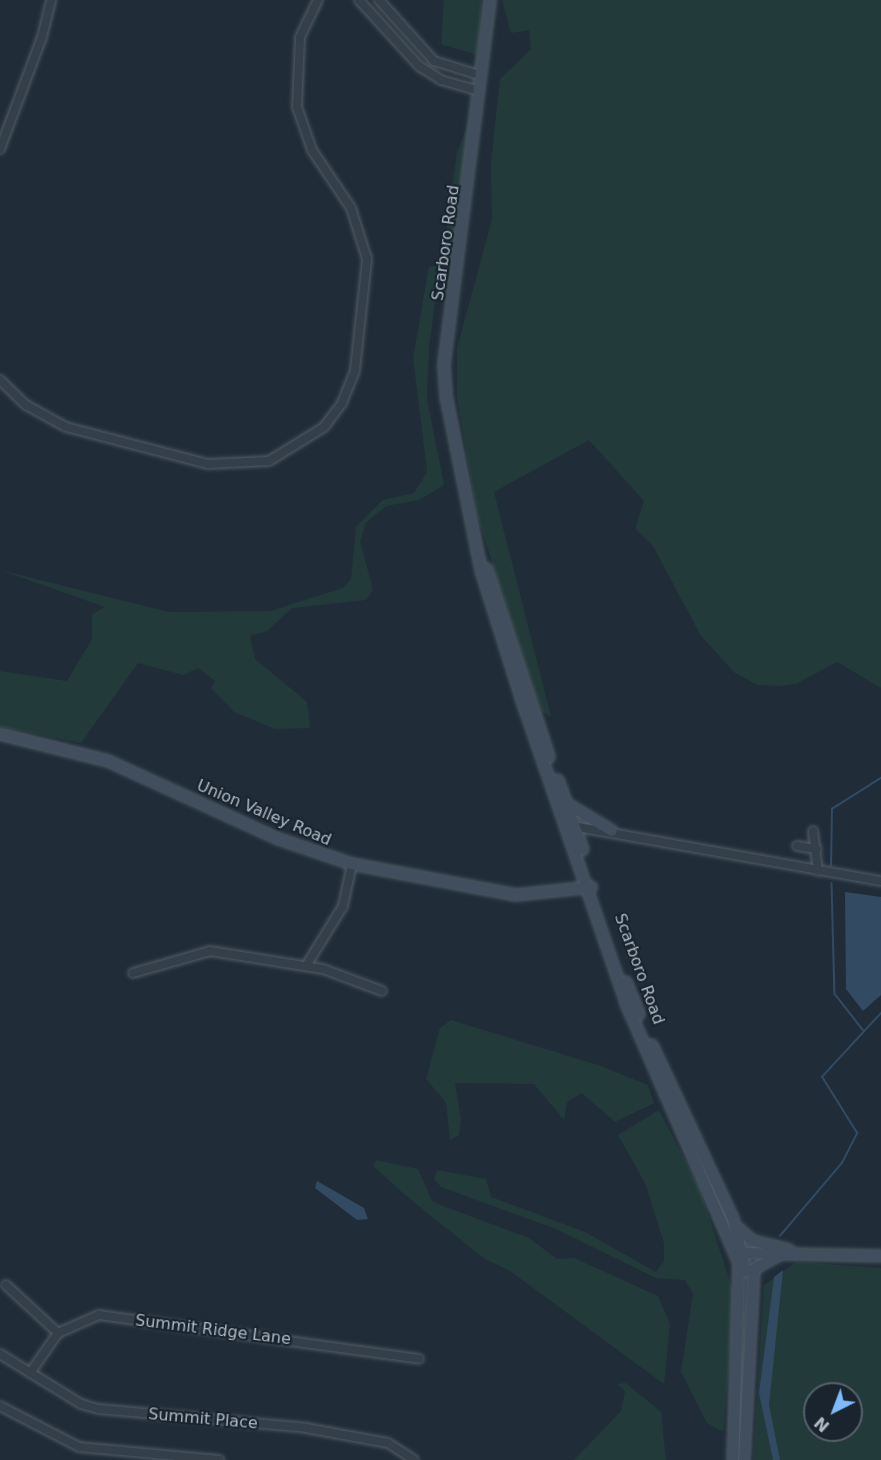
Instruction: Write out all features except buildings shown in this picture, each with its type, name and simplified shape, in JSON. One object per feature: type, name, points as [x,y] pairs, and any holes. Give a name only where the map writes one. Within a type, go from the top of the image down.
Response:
[{"type":"main road","name":"Scarboro Road","points":[[489,0],[478,75],[468,203],[444,366],[464,489],[488,597],[571,826],[626,1003],[740,1253],[742,1460]]},
{"type":"main road","name":"Scarboro Road","points":[[464,489],[566,801],[571,826]]},
{"type":"main road","name":"Union Valley Road","points":[[0,734],[108,761],[276,838],[352,864],[516,895],[591,887]]},
{"type":"main road","points":[[566,801],[612,831]]},
{"type":"main road","name":"Scarboro Road","points":[[591,887],[636,1007],[735,1225],[740,1253],[742,1307],[733,1460]]},
{"type":"main road","points":[[735,1225],[753,1241],[801,1254]]},
{"type":"main road","points":[[740,1253],[881,1256]]},
{"type":"main road","points":[[742,1460],[754,1269],[783,1253]]},
{"type":"street","points":[[0,149],[42,37],[51,0]]},
{"type":"street","points":[[0,380],[26,405],[66,427],[208,464],[269,461],[324,427],[355,370],[368,259],[351,208],[312,150],[297,107],[300,37],[318,0]]},
{"type":"street","points":[[359,0],[424,70],[477,90]]},
{"type":"street","points":[[380,0],[434,61],[478,75]]},
{"type":"street","points":[[571,826],[612,831],[881,881]]},
{"type":"street","points":[[813,831],[818,871]]},
{"type":"street","points":[[797,846],[817,849]]},
{"type":"street","points":[[306,966],[343,906],[352,864]]},
{"type":"street","points":[[133,973],[210,951],[306,966],[382,991]]},
{"type":"street","points":[[6,1285],[58,1333],[30,1373]]},
{"type":"street","name":"Summit Ridge Lane","points":[[58,1333],[99,1315],[419,1359]]},
{"type":"street","name":"Summit Place","points":[[0,1354],[30,1373],[99,1409],[306,1428],[388,1443],[414,1460]]},
{"type":"street","points":[[0,1406],[79,1447],[219,1460]]},
{"type":"green space","points":[[444,0],[482,0],[477,55],[441,44]]},
{"type":"green space","points":[[502,0],[881,0],[881,688],[837,662],[796,684],[779,686],[758,685],[735,673],[701,636],[653,546],[635,529],[644,501],[589,440],[494,492],[551,717],[541,711],[477,516],[457,397],[457,348],[492,220],[491,162],[500,79],[531,49],[529,30],[511,33]]},
{"type":"green space","points":[[469,122],[454,253],[438,279],[429,348],[427,399],[444,485],[419,500],[386,506],[366,523],[360,541],[373,590],[366,600],[292,608],[267,631],[250,636],[255,659],[307,702],[310,728],[275,729],[234,712],[211,688],[215,681],[198,668],[183,675],[138,663],[81,743],[0,727],[0,671],[67,681],[92,639],[92,614],[105,607],[0,570],[169,612],[270,611],[343,588],[351,579],[356,527],[383,500],[414,493],[427,472],[413,358],[429,267],[437,265],[444,249],[457,152]]},
{"type":"green space","points":[[451,1020],[598,1065],[648,1085],[654,1103],[615,1122],[582,1093],[567,1102],[564,1120],[534,1084],[455,1083],[461,1120],[459,1135],[450,1140],[446,1103],[426,1079],[440,1028]]},
{"type":"green space","points":[[659,1110],[700,1189],[735,1297],[723,1432],[707,1423],[681,1372],[693,1294],[685,1280],[656,1278],[556,1229],[441,1187],[434,1179],[437,1170],[486,1179],[491,1197],[585,1232],[656,1272],[664,1261],[664,1243],[645,1183],[618,1135]]},
{"type":"green space","points":[[376,1160],[418,1169],[432,1201],[529,1238],[557,1259],[574,1258],[658,1296],[670,1324],[664,1384],[510,1271],[485,1259],[405,1195],[373,1166]]},
{"type":"green space","points":[[796,1262],[881,1268],[881,1460],[753,1460],[764,1285]]},
{"type":"green space","points":[[626,1383],[661,1412],[666,1460],[574,1460],[621,1411],[625,1391],[617,1384]]},
{"type":"water","points":[[845,892],[881,897],[881,995],[863,1011],[846,989]]},
{"type":"water","points":[[317,1181],[364,1208],[368,1219],[357,1220],[315,1188]]},
{"type":"water","points":[[783,1270],[769,1405],[780,1460],[773,1460],[759,1393],[774,1277]]},
{"type":"waterway","points":[[831,866],[832,809],[881,778]]},
{"type":"waterway","points":[[832,883],[835,994],[864,1031]]},
{"type":"waterway","points":[[780,1236],[842,1163],[857,1133],[822,1077],[881,1013]]}]
